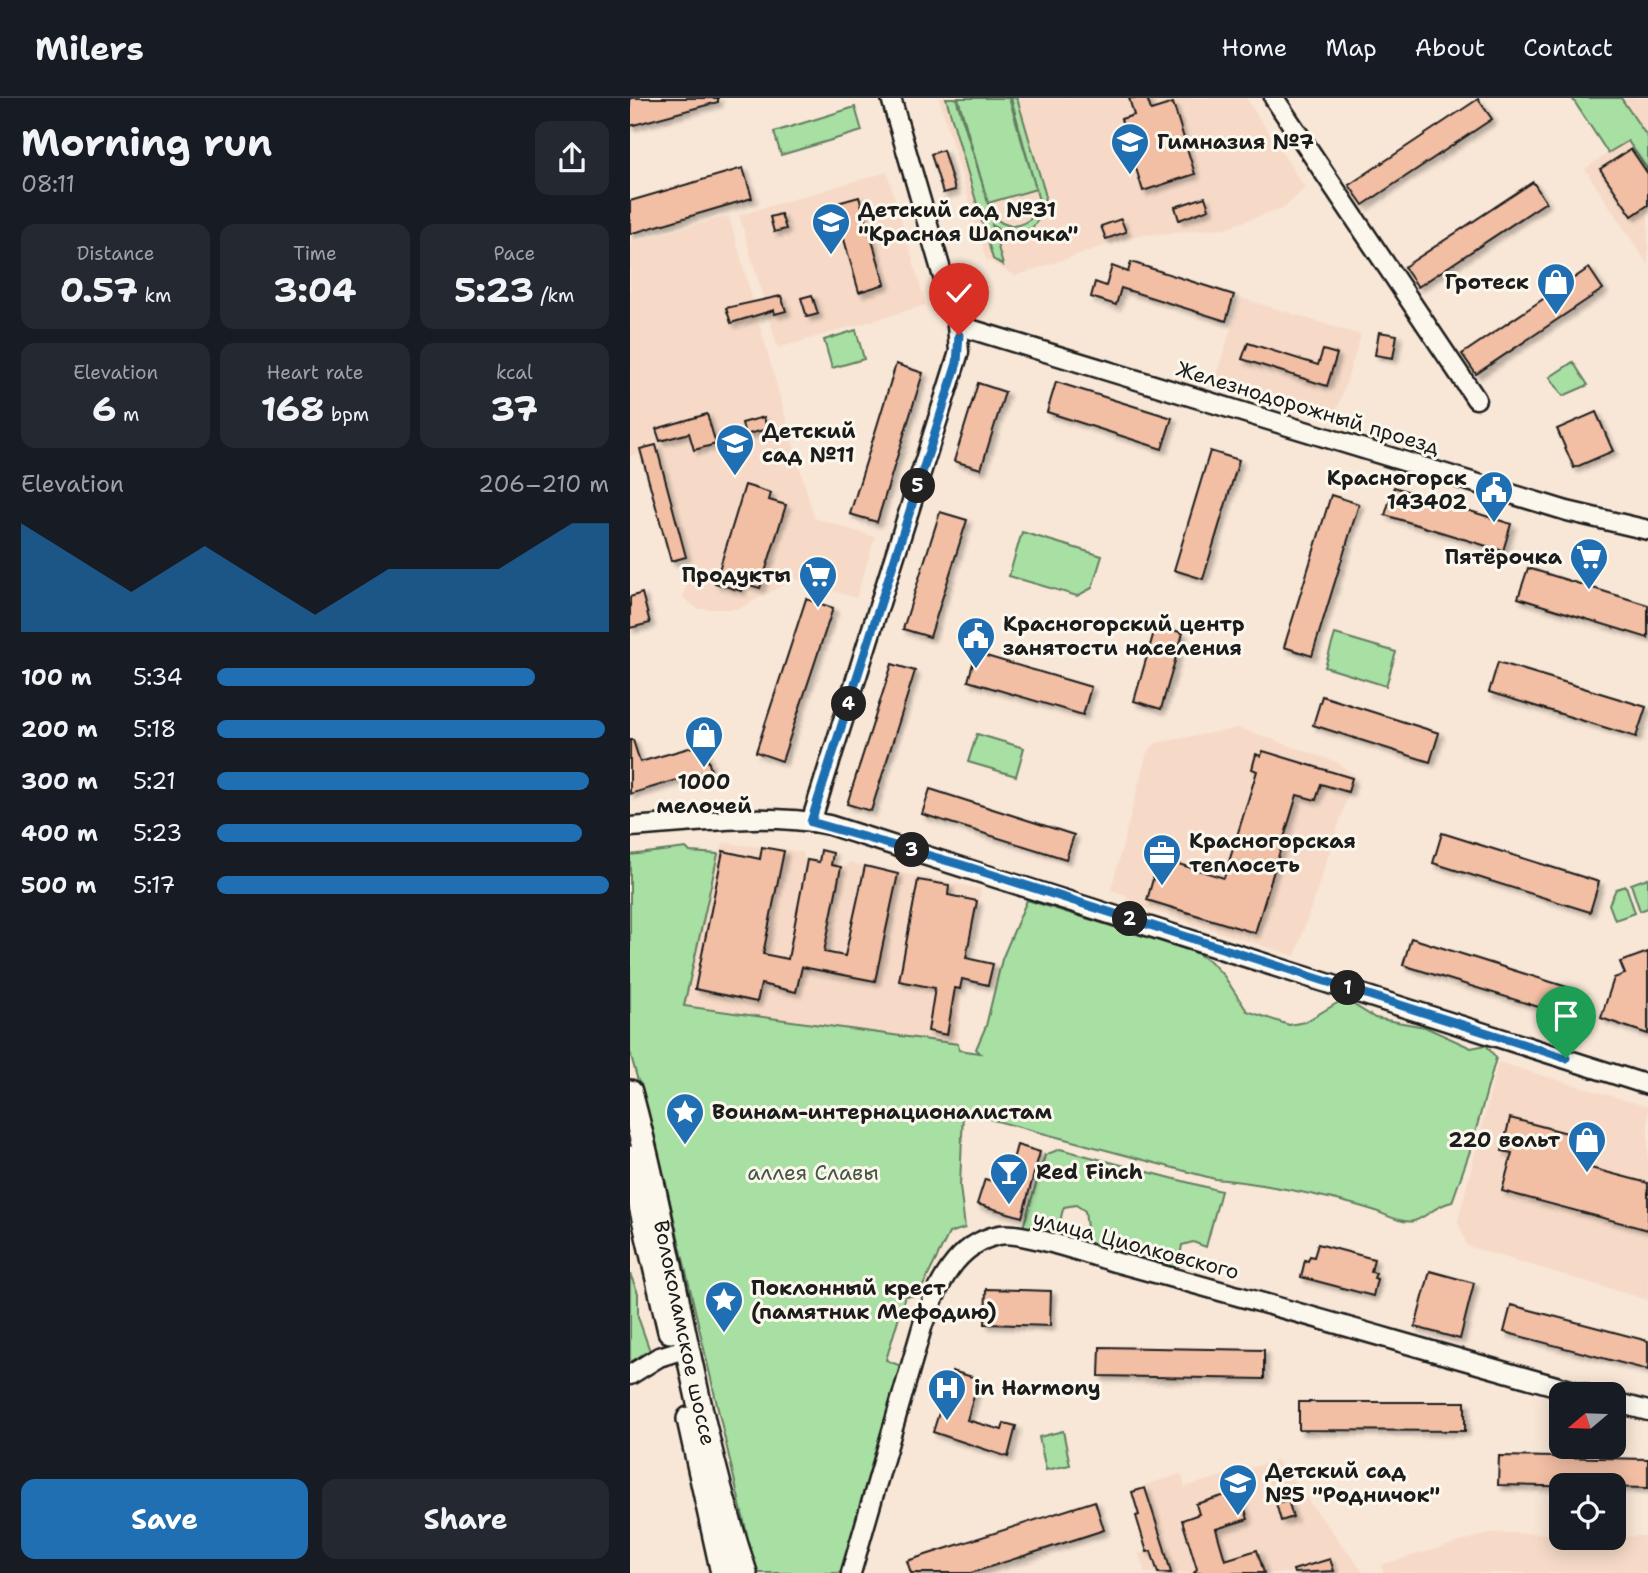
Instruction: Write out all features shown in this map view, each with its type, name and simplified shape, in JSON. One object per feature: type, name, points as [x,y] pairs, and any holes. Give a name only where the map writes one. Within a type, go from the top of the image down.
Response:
[{"type":"main road","name":"Волоколамское шоссе","points":[[630,1092],[651,1169],[716,1469],[745,1573]]},
{"type":"main road","name":"Волоколамское шоссе","points":[[630,1158],[723,1573]]},
{"type":"street","points":[[811,822],[957,363],[960,341],[891,98]]},
{"type":"street","points":[[1274,98],[1476,399]]},
{"type":"street","name":"Железнодорожный проезд","points":[[957,325],[1566,511],[1648,530]]},
{"type":"street","points":[[630,827],[715,821],[811,822],[962,865],[1648,1085]]},
{"type":"street","name":"улица Циолковского","points":[[851,1573],[910,1368],[936,1292],[951,1266],[972,1245],[1003,1234],[1179,1279],[1549,1384]]},
{"type":"street","points":[[630,1375],[659,1357],[675,1352]]},
{"type":"street","points":[[1626,1405],[1648,1411]]},
{"type":"shaded area","name":"Гимназия №7","points":[[939,98],[1246,98],[1305,188],[1285,207],[1225,228],[1133,236],[1015,276],[986,259]]},
{"type":"shaded area","points":[[1621,98],[1648,98],[1648,138]]},
{"type":"shaded area","points":[[1628,140],[1648,170],[1648,265],[1585,169]]},
{"type":"shaded area","name":"Детский сад №31 \"Красная Шапочка\"","points":[[887,172],[926,305],[778,348],[739,215]]},
{"type":"shaded area","points":[[729,216],[814,518],[875,537],[856,598],[795,579],[738,609],[698,609],[683,598],[691,568],[658,444],[648,447],[651,457],[640,460],[639,454],[630,456],[630,243]]},
{"type":"shaded area","points":[[1241,298],[1361,335],[1335,417],[1215,379]]},
{"type":"shaded area","points":[[1239,728],[1336,762],[1355,775],[1295,956],[1132,904],[1125,895],[1111,890],[1147,752],[1156,743]]},
{"type":"shaded area","points":[[724,843],[784,849],[804,853],[804,858],[847,867],[848,862],[981,889],[961,989],[958,1044],[684,1006],[718,854]]},
{"type":"shaded area","points":[[1498,1062],[1648,1107],[1648,1300],[1467,1246],[1458,1221]]},
{"type":"shaded area","name":"Детский сад №5 \"Родничок\"","points":[[1277,1460],[1364,1573],[1145,1573],[1139,1554],[1164,1546],[1145,1485],[1181,1474],[1185,1487]]},
{"type":"shaded area","points":[[1491,1533],[1549,1534],[1549,1550],[1626,1550],[1626,1537],[1648,1536],[1648,1573],[1384,1573],[1381,1565]]},
{"type":"green space","points":[[946,98],[956,98],[992,215],[1002,223],[1013,226],[1034,216],[1039,201],[1011,98],[1017,98],[1045,193],[1044,212],[1032,228],[1023,232],[1003,232],[992,225],[1003,265],[993,259]]},
{"type":"green space","points":[[958,98],[1009,98],[1036,189],[988,203]]},
{"type":"green space","points":[[1572,98],[1621,98],[1648,138],[1648,170],[1628,141],[1608,153]]},
{"type":"green space","points":[[855,107],[862,131],[781,155],[774,132]]},
{"type":"green space","points":[[856,330],[864,359],[832,368],[824,340]]},
{"type":"green space","points":[[1573,362],[1588,385],[1563,396],[1550,377]]},
{"type":"green space","points":[[1022,532],[1102,556],[1092,588],[1077,596],[1009,576]]},
{"type":"green space","points":[[1335,634],[1396,652],[1386,686],[1325,667]]},
{"type":"green space","points":[[977,734],[1024,748],[1016,776],[968,762]]},
{"type":"green space","name":"аллея Славы","points":[[686,848],[690,852],[718,854],[684,1006],[958,1044],[959,1050],[980,1053],[976,1049],[986,1026],[1002,959],[1027,900],[1192,951],[1210,961],[1224,976],[1247,1011],[1289,1025],[1305,1022],[1339,1002],[1354,1005],[1375,1018],[1425,1027],[1471,1048],[1486,1045],[1496,1058],[1470,1151],[1452,1202],[1414,1221],[1404,1221],[1316,1195],[1215,1179],[963,1112],[960,1186],[965,1228],[949,1233],[921,1290],[915,1296],[905,1296],[886,1360],[901,1366],[843,1573],[756,1573],[663,1172],[630,1052],[630,855]]},
{"type":"green space","points":[[1648,878],[1648,908],[1640,911],[1631,884]]},
{"type":"green space","points":[[1626,886],[1635,913],[1615,920],[1609,904],[1616,889]]},
{"type":"green space","points":[[1060,1149],[1221,1191],[1206,1247],[1193,1242],[1182,1245],[1178,1268],[1089,1245],[1085,1211],[1076,1205],[1064,1207],[1056,1238],[1023,1227],[1045,1155]]},
{"type":"green space","points":[[630,1274],[638,1293],[638,1317],[650,1351],[645,1357],[630,1364]]},
{"type":"green space","points":[[1063,1431],[1070,1465],[1046,1470],[1039,1437]]},
{"type":"building","points":[[630,98],[718,98],[718,102],[630,126]]},
{"type":"building","points":[[1129,98],[1147,98],[1151,110],[1173,103],[1195,174],[1143,191],[1121,119],[1134,115]]},
{"type":"building","points":[[1478,99],[1492,119],[1363,205],[1349,185]]},
{"type":"building","points":[[1631,149],[1648,174],[1648,205],[1632,216],[1600,169]]},
{"type":"building","points":[[943,150],[955,190],[943,193],[931,154]]},
{"type":"building","points":[[743,168],[752,198],[630,234],[630,201]]},
{"type":"building","points":[[1533,182],[1546,202],[1418,287],[1404,267]]},
{"type":"building","points":[[859,197],[885,284],[859,292],[834,204]]},
{"type":"building","points":[[1205,197],[1209,209],[1179,220],[1175,207]]},
{"type":"building","points":[[781,214],[786,229],[774,232],[770,217]]},
{"type":"building","points":[[1121,219],[1126,232],[1106,239],[1101,226]]},
{"type":"building","points":[[1131,262],[1234,295],[1226,321],[1121,288],[1116,305],[1091,297],[1095,282],[1106,286],[1112,266],[1128,272]]},
{"type":"building","points":[[1589,268],[1603,289],[1476,374],[1462,354]]},
{"type":"building","points":[[812,295],[818,314],[807,317],[801,298]]},
{"type":"building","points":[[781,296],[786,311],[775,314],[774,310],[731,323],[726,308]]},
{"type":"building","points":[[1379,332],[1397,335],[1393,358],[1375,355]]},
{"type":"building","points":[[1248,343],[1318,365],[1323,350],[1337,354],[1327,386],[1242,359]]},
{"type":"building","points":[[896,364],[923,373],[877,522],[850,514]]},
{"type":"building","points":[[1056,382],[1172,418],[1162,449],[1047,412]]},
{"type":"building","points":[[978,383],[1005,392],[981,469],[954,461]]},
{"type":"building","points":[[1596,412],[1613,451],[1574,468],[1557,429]]},
{"type":"building","points":[[707,414],[716,444],[694,450],[689,433],[660,441],[656,429]]},
{"type":"building","points":[[764,417],[767,429],[745,435],[742,423]]},
{"type":"building","points":[[656,445],[686,557],[671,561],[640,449]]},
{"type":"building","points":[[1210,451],[1239,460],[1203,579],[1174,570]]},
{"type":"building","points":[[745,485],[771,493],[769,500],[786,505],[760,588],[743,583],[741,591],[715,583]]},
{"type":"building","points":[[1394,487],[1511,524],[1503,551],[1385,515]]},
{"type":"building","points":[[1331,495],[1359,504],[1312,656],[1284,647]]},
{"type":"building","points":[[940,512],[967,520],[930,637],[903,629]]},
{"type":"building","points":[[1528,568],[1648,605],[1648,638],[1518,598]]},
{"type":"building","points":[[642,593],[650,623],[630,628],[630,597]]},
{"type":"building","points":[[806,599],[833,608],[782,761],[756,752]]},
{"type":"building","points":[[1156,625],[1183,633],[1161,709],[1134,701]]},
{"type":"building","points":[[976,653],[1091,687],[1083,715],[968,681]]},
{"type":"building","points":[[1498,662],[1646,707],[1636,737],[1489,692]]},
{"type":"building","points":[[892,664],[915,671],[871,811],[847,804]]},
{"type":"building","points":[[1322,696],[1439,733],[1430,762],[1313,725]]},
{"type":"building","points":[[630,740],[633,740],[640,762],[703,744],[711,770],[630,794]]},
{"type":"building","points":[[1263,751],[1352,778],[1348,792],[1321,784],[1316,800],[1297,795],[1255,933],[1147,900],[1159,858],[1224,878],[1257,771],[1252,769],[1256,754],[1261,756]]},
{"type":"building","points":[[930,789],[1074,835],[1066,859],[922,814]]},
{"type":"building","points":[[1442,833],[1599,882],[1590,912],[1433,863]]},
{"type":"building","points":[[762,847],[784,851],[763,954],[788,959],[807,860],[819,862],[821,850],[833,853],[831,865],[841,867],[824,952],[845,956],[865,866],[898,874],[875,981],[802,967],[796,992],[761,984],[757,1002],[695,989],[723,851],[760,859]]},
{"type":"building","points":[[918,880],[949,885],[948,895],[977,901],[966,958],[993,964],[988,985],[962,979],[960,989],[955,988],[947,1035],[928,1031],[935,988],[899,981]]},
{"type":"building","points":[[1411,938],[1570,988],[1561,1014],[1403,965]]},
{"type":"building","points":[[1648,952],[1648,1034],[1601,1018],[1614,978],[1625,974],[1620,962]]},
{"type":"building","points":[[1510,1118],[1590,1139],[1583,1166],[1648,1183],[1648,1230],[1502,1191],[1512,1153],[1502,1151]]},
{"type":"building","points":[[1017,1145],[1040,1152],[1022,1217],[977,1204],[985,1179],[1006,1185]]},
{"type":"building","points":[[1318,1244],[1374,1259],[1371,1272],[1376,1273],[1374,1278],[1377,1279],[1373,1296],[1301,1277],[1305,1260],[1308,1261],[1310,1256],[1314,1257]]},
{"type":"building","points":[[1430,1271],[1474,1283],[1460,1339],[1415,1327]]},
{"type":"building","points":[[986,1289],[1051,1291],[1050,1326],[985,1324]]},
{"type":"building","points":[[1511,1305],[1648,1341],[1648,1370],[1504,1332]]},
{"type":"building","points":[[1100,1347],[1264,1350],[1264,1379],[1099,1376]]},
{"type":"building","points":[[952,1371],[979,1379],[967,1420],[1002,1430],[1004,1423],[1016,1426],[1008,1457],[933,1432]]},
{"type":"building","points":[[1299,1402],[1465,1402],[1465,1431],[1299,1430]]},
{"type":"building","points":[[1499,1456],[1549,1457],[1549,1460],[1648,1459],[1648,1488],[1626,1488],[1626,1473],[1549,1473],[1549,1486],[1498,1485]]},
{"type":"building","points":[[1145,1488],[1171,1573],[1158,1573],[1151,1551],[1147,1552],[1132,1492]]},
{"type":"building","points":[[1239,1491],[1248,1519],[1216,1529],[1225,1560],[1257,1550],[1264,1573],[1194,1573],[1197,1569],[1182,1520],[1199,1514],[1196,1504]]},
{"type":"building","points":[[1288,1500],[1293,1517],[1281,1521],[1276,1503]]},
{"type":"building","points":[[1095,1501],[1104,1530],[971,1573],[911,1573],[907,1561]]},
{"type":"building","points":[[1330,1559],[1334,1571],[1294,1573],[1293,1570]]},
{"type":"place","name":"Гимназия №7","points":[[1130,176]]},
{"type":"place","name":"Детский сад №31 \"Красная Шапочка\"","points":[[831,256]]},
{"type":"place","name":"Гротеск","points":[[1556,316]]},
{"type":"place","name":"Детский сад №11","points":[[735,477]]},
{"type":"place","name":"Красногорск 143402","points":[[1494,524]]},
{"type":"place","name":"Пятёрочка","points":[[1589,591]]},
{"type":"place","name":"Продукты","points":[[818,609]]},
{"type":"place","name":"Красногорский центр занятости населения","points":[[976,670]]},
{"type":"place","name":"1000 мелочей","points":[[704,769]]},
{"type":"place","name":"Красногорская теплосеть","points":[[1162,887]]},
{"type":"place","name":"Воинам-интернационалистам","points":[[685,1146]]},
{"type":"place","name":"220 вольт","points":[[1587,1174]]},
{"type":"place","name":"Red Finch","points":[[1009,1206]]},
{"type":"place","name":"Поклонный крест (памятник Мефодию)","points":[[724,1334]]},
{"type":"place","name":"in Harmony","points":[[947,1422]]},
{"type":"place","name":"Детский сад №5 \"Родничок\"","points":[[1238,1517]]},
{"type":"route","points":[[959,335],[957,363],[811,822],[962,865],[1566,1058]]}]
